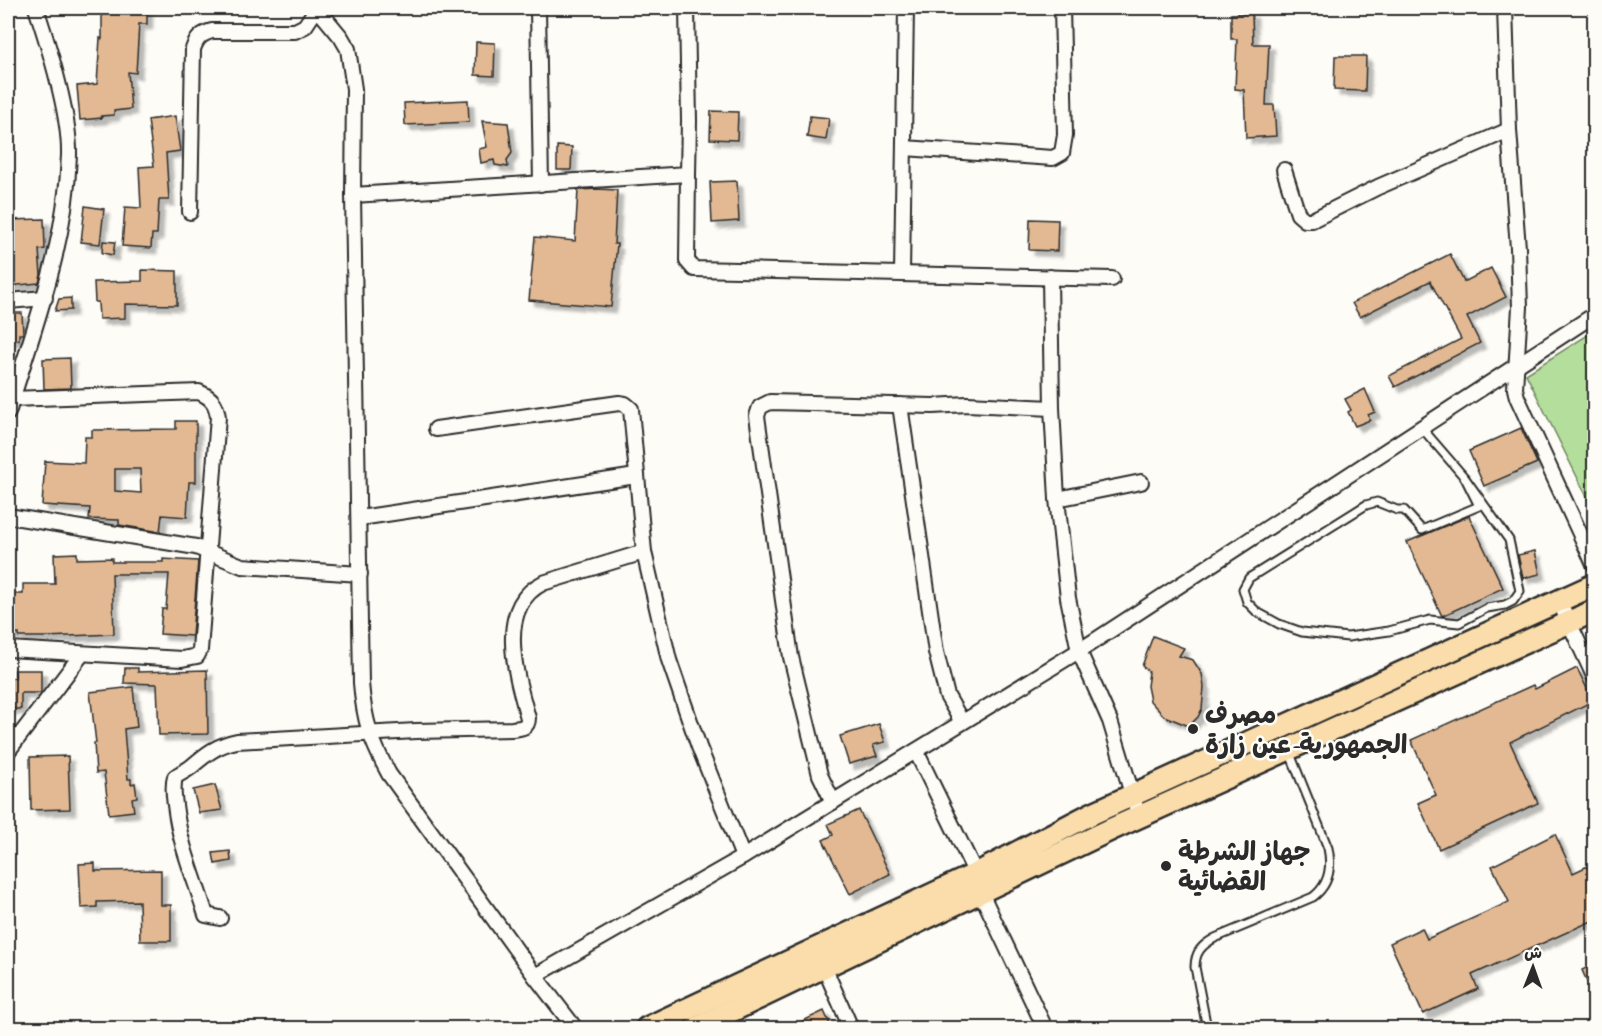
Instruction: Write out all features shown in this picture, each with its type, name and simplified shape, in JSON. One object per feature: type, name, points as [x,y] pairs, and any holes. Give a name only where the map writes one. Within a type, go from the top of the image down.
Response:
[{"type":"highway","points":[[696,1029],[824,967],[978,884],[1091,814],[1594,585]]},
{"type":"highway","points":[[647,1029],[978,884],[1139,817],[1594,610]]},
{"type":"street","points":[[8,413],[45,298],[58,246],[69,154],[58,82],[36,8]]},
{"type":"street","points":[[190,212],[193,49],[196,40],[212,31],[295,31],[304,26],[316,8],[342,37],[348,49],[354,89],[353,195],[363,712],[369,734],[389,774],[575,1029]]},
{"type":"street","points":[[538,8],[541,184]]},
{"type":"street","points":[[687,8],[689,121],[687,261],[694,269],[1112,279]]},
{"type":"street","points":[[902,273],[906,8]]},
{"type":"street","points":[[904,148],[1053,158],[1062,153],[1065,135],[1062,8]]},
{"type":"street","points":[[1505,8],[1509,130],[1520,307],[1515,381],[1517,396],[1594,564]]},
{"type":"street","points":[[1284,170],[1298,214],[1305,220],[1311,220],[1378,187],[1509,130]]},
{"type":"street","points":[[353,195],[688,174]]},
{"type":"street","points":[[1050,277],[1052,408],[1057,499],[1068,598],[1079,651],[1110,721],[1139,817]]},
{"type":"street","points":[[8,301],[45,298]]},
{"type":"street","points":[[535,976],[743,857],[1079,651],[1594,315]]},
{"type":"street","points":[[8,649],[182,659],[197,656],[200,650],[218,417],[216,406],[210,397],[199,392],[12,399]]},
{"type":"street","points":[[436,429],[619,402],[631,409],[644,552],[669,660],[699,747],[743,857]]},
{"type":"street","points":[[833,802],[820,775],[791,657],[758,411],[760,407],[770,402],[942,406],[967,404],[1052,408]]},
{"type":"street","points":[[900,405],[936,652],[947,696],[962,722]]},
{"type":"street","points":[[360,518],[636,476]]},
{"type":"street","points":[[1057,499],[1141,482]]},
{"type":"street","points":[[8,516],[184,545],[207,551],[242,566],[360,574]]},
{"type":"street","points":[[220,918],[206,915],[185,858],[173,792],[175,777],[209,751],[228,743],[417,731],[525,727],[528,718],[512,650],[518,609],[526,594],[531,588],[543,583],[644,552]]},
{"type":"street","points":[[1559,601],[1594,676]]},
{"type":"street","points":[[8,751],[82,654]]},
{"type":"street","points":[[916,751],[1045,1029]]},
{"type":"street","points":[[824,967],[851,1029]]},
{"type":"lane","points":[[1421,427],[1465,478],[1509,540],[1520,591],[1513,601],[1487,608],[1459,623],[1430,620],[1389,631],[1348,637],[1302,632],[1279,624],[1257,612],[1247,602],[1243,589],[1250,578],[1369,503],[1377,502],[1397,510],[1404,510],[1422,530],[1479,506],[1465,478]]},
{"type":"lane","points":[[1208,1029],[1195,967],[1195,959],[1202,946],[1215,938],[1313,897],[1319,892],[1328,876],[1330,857],[1328,848],[1289,750]]},
{"type":"green space","points":[[1594,331],[1594,511],[1526,374]]},
{"type":"building","points":[[102,8],[147,8],[147,24],[139,24],[136,73],[128,72],[131,109],[114,111],[114,115],[101,116],[102,118],[80,120],[77,86],[97,84],[100,38],[102,39]]},
{"type":"building","points":[[1252,13],[1253,44],[1269,44],[1266,105],[1274,105],[1276,136],[1246,138],[1244,90],[1235,89],[1237,39],[1231,39],[1231,14]]},
{"type":"building","points":[[476,42],[495,43],[494,76],[475,75]]},
{"type":"building","points":[[1335,56],[1366,56],[1365,91],[1334,90]]},
{"type":"building","points":[[468,100],[469,122],[405,125],[404,103]]},
{"type":"building","points":[[711,111],[738,112],[737,140],[710,139]]},
{"type":"building","points":[[175,116],[180,151],[166,153],[169,200],[159,200],[157,234],[152,234],[151,248],[122,246],[125,207],[141,208],[139,167],[154,166],[148,120]]},
{"type":"building","points":[[810,116],[829,118],[826,140],[807,137]]},
{"type":"building","points":[[482,121],[508,123],[512,153],[507,160],[508,167],[495,165],[494,160],[481,163],[479,149],[487,147]]},
{"type":"building","points":[[557,146],[572,147],[571,170],[557,170]]},
{"type":"building","points":[[737,181],[739,221],[712,223],[710,182]]},
{"type":"building","points":[[578,190],[617,190],[614,244],[617,244],[611,307],[529,300],[535,237],[575,241]]},
{"type":"building","points":[[85,206],[104,209],[100,244],[81,242]]},
{"type":"building","points":[[44,219],[45,249],[39,250],[41,275],[39,283],[8,286],[8,220]]},
{"type":"building","points":[[1030,219],[1058,220],[1057,251],[1029,250]]},
{"type":"building","points":[[103,241],[115,242],[113,255],[102,253]]},
{"type":"building","points":[[1450,254],[1464,282],[1491,268],[1506,297],[1467,317],[1480,343],[1395,387],[1389,376],[1461,339],[1430,281],[1360,317],[1352,303]]},
{"type":"building","points":[[142,270],[177,271],[177,305],[125,304],[125,318],[99,319],[94,282],[142,281]]},
{"type":"building","points":[[71,298],[71,310],[55,311],[59,299]]},
{"type":"building","points":[[8,313],[22,313],[23,334],[19,334],[19,340],[8,340]]},
{"type":"building","points":[[70,358],[71,388],[44,389],[43,359]]},
{"type":"building","points":[[1365,389],[1375,412],[1368,415],[1370,420],[1355,426],[1348,412],[1351,410],[1345,399]]},
{"type":"building","points":[[176,421],[196,421],[196,482],[189,482],[187,517],[162,515],[160,532],[119,525],[119,520],[89,519],[90,508],[42,505],[45,461],[84,463],[85,437],[92,437],[92,430],[176,429]],"holes":[[[115,469],[140,469],[141,493],[115,491]]]},
{"type":"building","points":[[1521,428],[1537,463],[1484,486],[1469,451]]},
{"type":"building","points":[[1469,516],[1503,588],[1442,616],[1407,542]]},
{"type":"building","points":[[1535,551],[1540,574],[1523,578],[1518,555]]},
{"type":"building","points":[[77,553],[77,559],[112,558],[112,562],[163,562],[163,559],[198,561],[192,636],[160,634],[162,609],[166,609],[169,574],[112,574],[114,634],[19,637],[19,634],[8,634],[8,594],[23,594],[23,584],[55,584],[54,554]]},
{"type":"building","points":[[1153,636],[1184,648],[1179,656],[1193,660],[1202,674],[1204,687],[1202,709],[1189,726],[1164,716],[1150,701],[1147,686],[1149,672],[1142,666]]},
{"type":"building","points":[[125,668],[138,668],[138,672],[207,670],[208,734],[159,735],[157,684],[124,683]]},
{"type":"building","points":[[1577,668],[1593,701],[1510,742],[1538,803],[1439,849],[1418,803],[1436,795],[1411,740],[1533,685],[1535,689]]},
{"type":"building","points":[[15,670],[41,670],[41,693],[21,693],[21,709],[8,709],[8,677],[15,678]]},
{"type":"building","points":[[133,687],[137,727],[124,729],[128,779],[131,779],[131,784],[135,783],[137,797],[132,798],[134,811],[109,814],[104,772],[96,773],[94,743],[96,743],[90,692]]},
{"type":"building","points":[[879,724],[885,742],[873,745],[877,756],[849,764],[840,736]]},
{"type":"building","points":[[68,756],[70,809],[31,810],[30,757]]},
{"type":"building","points":[[215,785],[222,810],[199,813],[193,790]]},
{"type":"building","points":[[859,810],[890,874],[850,894],[823,840],[833,835],[828,824]]},
{"type":"building","points":[[1555,834],[1573,873],[1594,863],[1594,920],[1472,975],[1478,989],[1423,1014],[1390,943],[1422,928],[1427,939],[1509,902],[1492,866]]},
{"type":"building","points":[[230,851],[231,861],[215,864],[213,853]]},
{"type":"building","points":[[95,863],[95,871],[161,870],[161,905],[171,905],[171,941],[140,941],[139,901],[97,902],[97,907],[81,908],[79,864]]},
{"type":"building","points":[[1594,964],[1594,998],[1582,970]]},
{"type":"building","points":[[824,1011],[832,1029],[786,1029]]},
{"type":"place","name":"مصرف الجمهورية-عين زارة","points":[[1193,729]]},
{"type":"place","name":"جهاز الشرطة القضائية","points":[[1166,866]]}]
